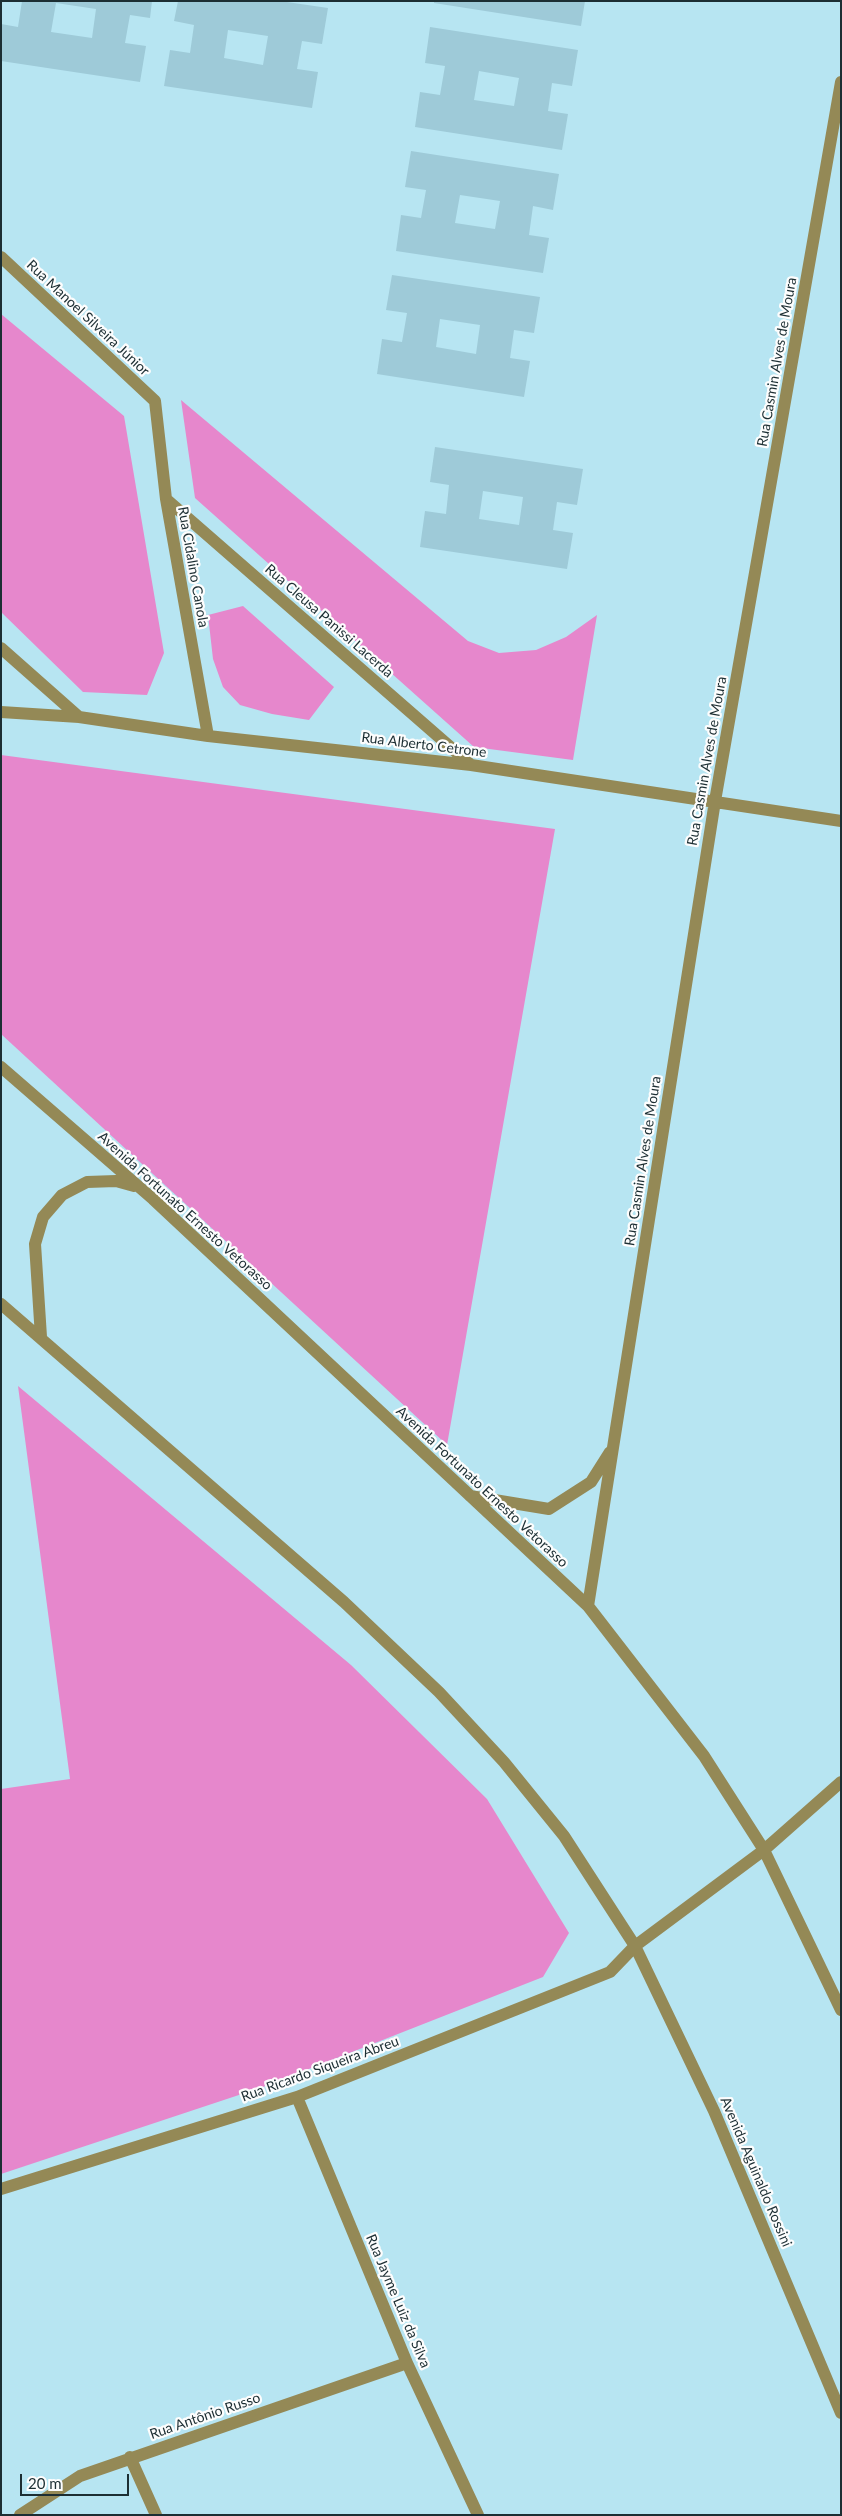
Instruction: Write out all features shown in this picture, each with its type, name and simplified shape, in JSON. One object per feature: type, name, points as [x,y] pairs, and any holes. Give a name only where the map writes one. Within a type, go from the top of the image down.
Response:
[{"type":"street","name":"Rua Casmin Alves de Moura","points":[[588,1606],[715,801],[841,82]]},
{"type":"street","name":"Rua Manoel Silveira Júnior","points":[[1,257],[155,402]]},
{"type":"street","name":"Rua Cidalino Canola","points":[[155,402],[166,499],[208,736]]},
{"type":"street","name":"Rua Cleusa Panissi Lacerda","points":[[166,499],[472,765]]},
{"type":"street","points":[[1,648],[79,717]]},
{"type":"street","name":"Rua Alberto Cetrone","points":[[1,712],[79,717],[208,736],[472,765],[841,821]]},
{"type":"street","name":"Avenida Fortunato Ernesto Vetorasso","points":[[1,1067],[143,1190],[588,1606],[704,1756],[764,1850],[841,2010]]},
{"type":"street","points":[[41,1337],[35,1244],[43,1217],[62,1195],[87,1182],[116,1181],[130,1184],[143,1190]]},
{"type":"street","points":[[1,1304],[344,1602],[439,1692],[504,1762],[564,1836],[635,1946]]},
{"type":"street","name":"Rua Casmin Alves de Moura","points":[[470,1496],[549,1509],[591,1482],[614,1446]]},
{"type":"street","name":"Rua Ricardo Siqueira Abreu","points":[[1,2189],[297,2097],[610,1972],[635,1946],[764,1850],[841,1782]]},
{"type":"street","name":"Avenida Aguinaldo Rossini","points":[[635,1946],[714,2111],[841,2413]]},
{"type":"street","name":"Rua Jayme Luiz da Silva","points":[[297,2097],[407,2363],[478,2515]]},
{"type":"street","name":"Rua Antônio Russo","points":[[20,2515],[80,2476],[130,2457],[407,2363]]},
{"type":"street","points":[[130,2457],[156,2515]]},
{"type":"shaded area","points":[[1,314],[124,416],[164,653],[147,695],[83,692],[1,612]]},
{"type":"shaded area","points":[[181,400],[468,641],[499,653],[536,650],[566,637],[597,615],[573,760],[474,747],[195,498]]},
{"type":"shaded area","points":[[243,606],[334,687],[309,720],[272,714],[240,705],[223,687],[213,659],[208,615]]},
{"type":"shaded area","points":[[1,755],[555,829],[447,1445],[1,1034]]},
{"type":"shaded area","points":[[18,1386],[351,1665],[487,1799],[569,1933],[543,1977],[263,2087],[1,2174],[1,1789],[70,1779]]},
{"type":"building","points":[[22,1],[152,1],[150,18],[130,15],[125,43],[146,46],[140,82],[1,61],[1,24],[18,27]],"holes":[[[56,3],[96,9],[92,38],[51,32]]]},
{"type":"building","points":[[178,1],[280,1],[328,8],[322,44],[302,41],[297,69],[318,72],[312,108],[164,86],[170,50],[190,53],[194,25],[174,21]],"holes":[[[228,30],[268,36],[263,65],[224,58]]]},
{"type":"building","points":[[434,1],[585,1],[581,26],[434,3]]},
{"type":"building","points":[[430,27],[578,50],[572,86],[552,83],[548,111],[568,114],[562,150],[415,127],[420,92],[440,95],[445,66],[425,63]],"holes":[[[479,71],[519,78],[514,106],[474,100]]]},
{"type":"building","points":[[411,151],[559,174],[553,210],[533,206],[529,235],[549,238],[543,273],[396,251],[401,215],[421,218],[426,190],[405,187]],"holes":[[[460,195],[500,201],[495,229],[455,223]]]},
{"type":"building","points":[[392,275],[540,297],[534,333],[514,330],[510,358],[530,361],[524,397],[377,374],[382,339],[402,342],[407,313],[386,310]],"holes":[[[440,319],[480,325],[476,354],[436,347]]]},
{"type":"building","points":[[435,447],[583,469],[577,505],[557,502],[553,530],[573,533],[567,569],[420,547],[425,511],[446,514],[449,485],[430,482]],"holes":[[[483,491],[523,497],[519,525],[479,519]]]}]
